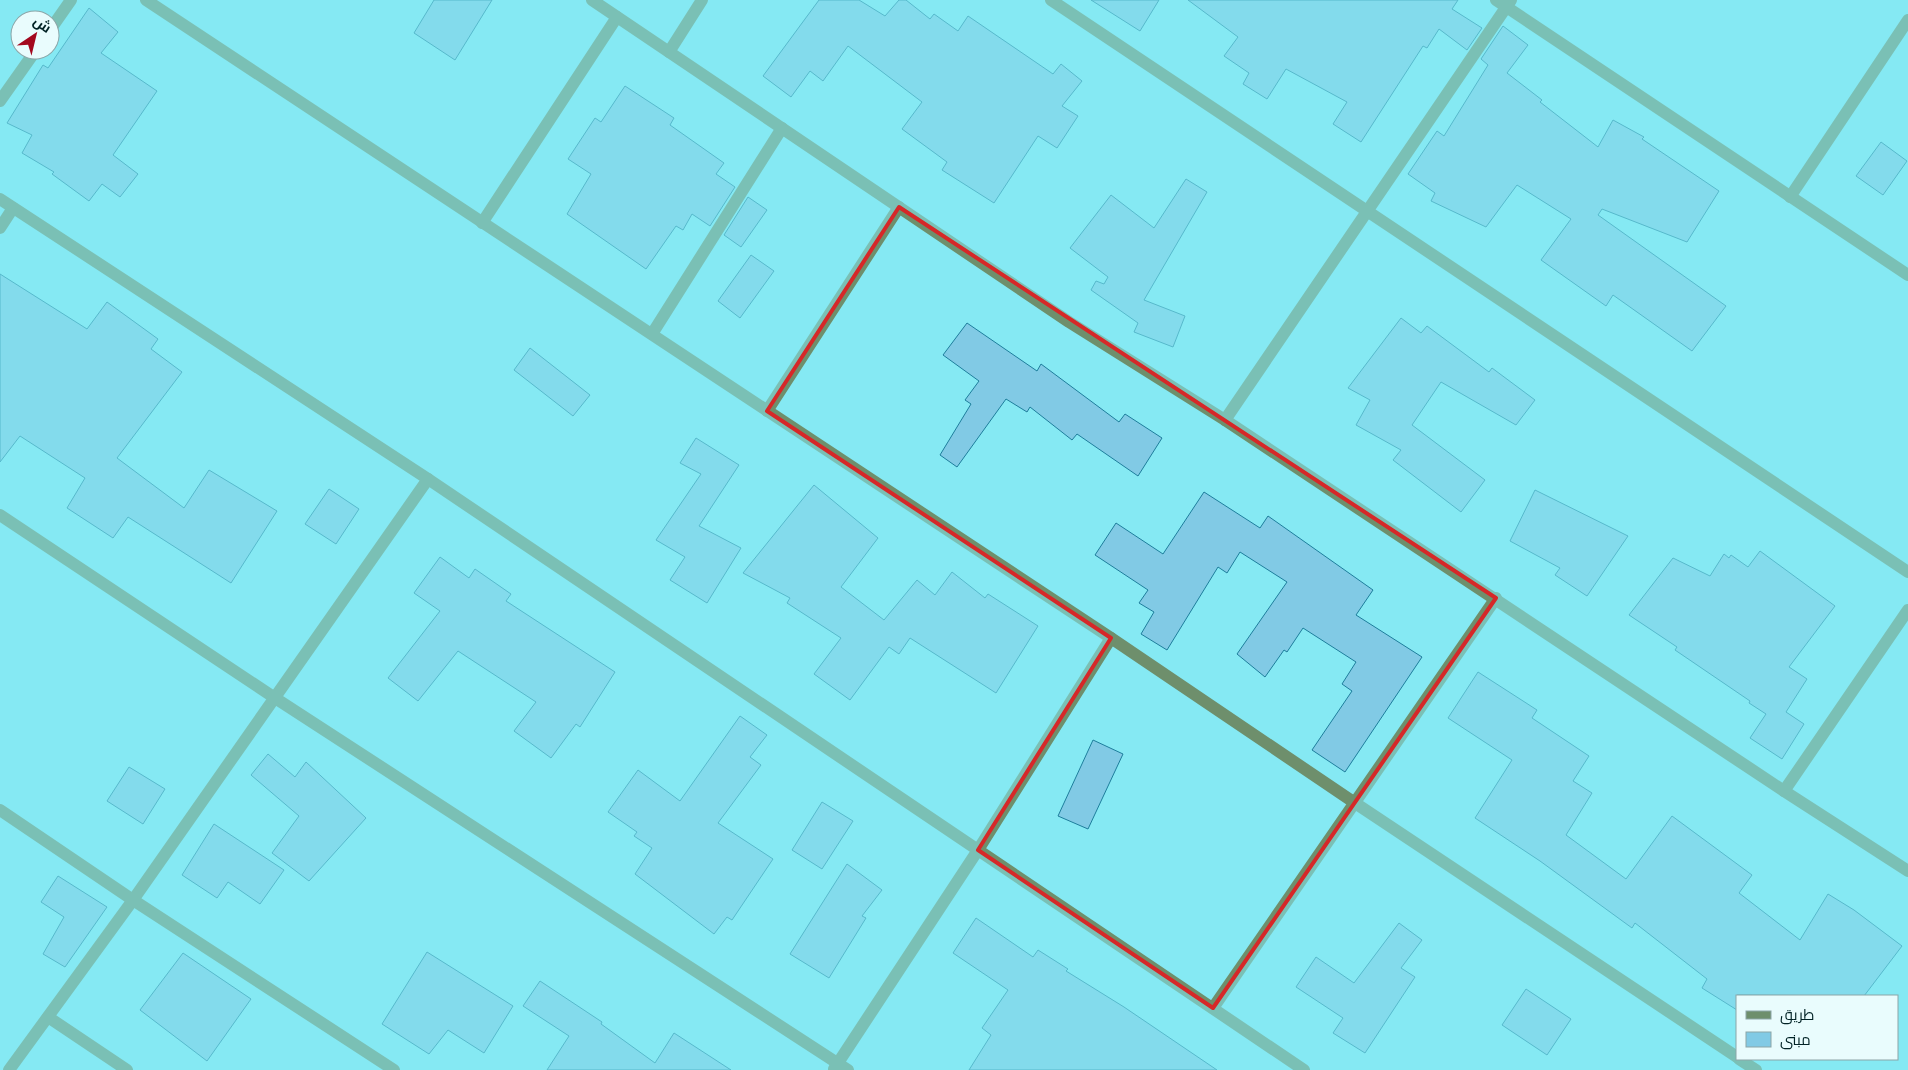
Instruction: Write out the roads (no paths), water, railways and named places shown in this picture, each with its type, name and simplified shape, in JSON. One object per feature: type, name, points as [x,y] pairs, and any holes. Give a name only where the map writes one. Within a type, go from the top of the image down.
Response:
[{"type":"street","points":[[60,16],[71,0]]},
{"type":"street","points":[[146,0],[1111,638],[1736,1057]]},
{"type":"street","points":[[592,0],[1069,322],[1225,420],[1496,598],[1784,791],[1908,871]]},
{"type":"street","points":[[669,52],[702,0]]},
{"type":"street","points":[[1052,0],[1908,572]]},
{"type":"street","points":[[1225,420],[1367,211],[1504,2],[1908,275]]},
{"type":"street","points":[[482,222],[617,17]]},
{"type":"street","points":[[1790,196],[1908,20]]},
{"type":"street","points":[[0,101],[29,60]]},
{"type":"street","points":[[652,334],[782,128]]},
{"type":"street","points":[[0,199],[428,480],[1304,1070]]},
{"type":"street","points":[[767,410],[899,207]]},
{"type":"street","points":[[0,228],[13,208]]},
{"type":"street","points":[[9,1070],[132,900],[428,480]]},
{"type":"street","points":[[0,515],[275,698],[840,1068],[1111,638]]},
{"type":"street","points":[[1213,1008],[1496,598]]},
{"type":"street","points":[[1784,791],[1908,610]]},
{"type":"street","points":[[0,810],[132,900],[394,1070]]},
{"type":"street","points":[[48,1017],[127,1070]]},
{"type":"street","points":[[1741,1060],[1752,1069]]}]
